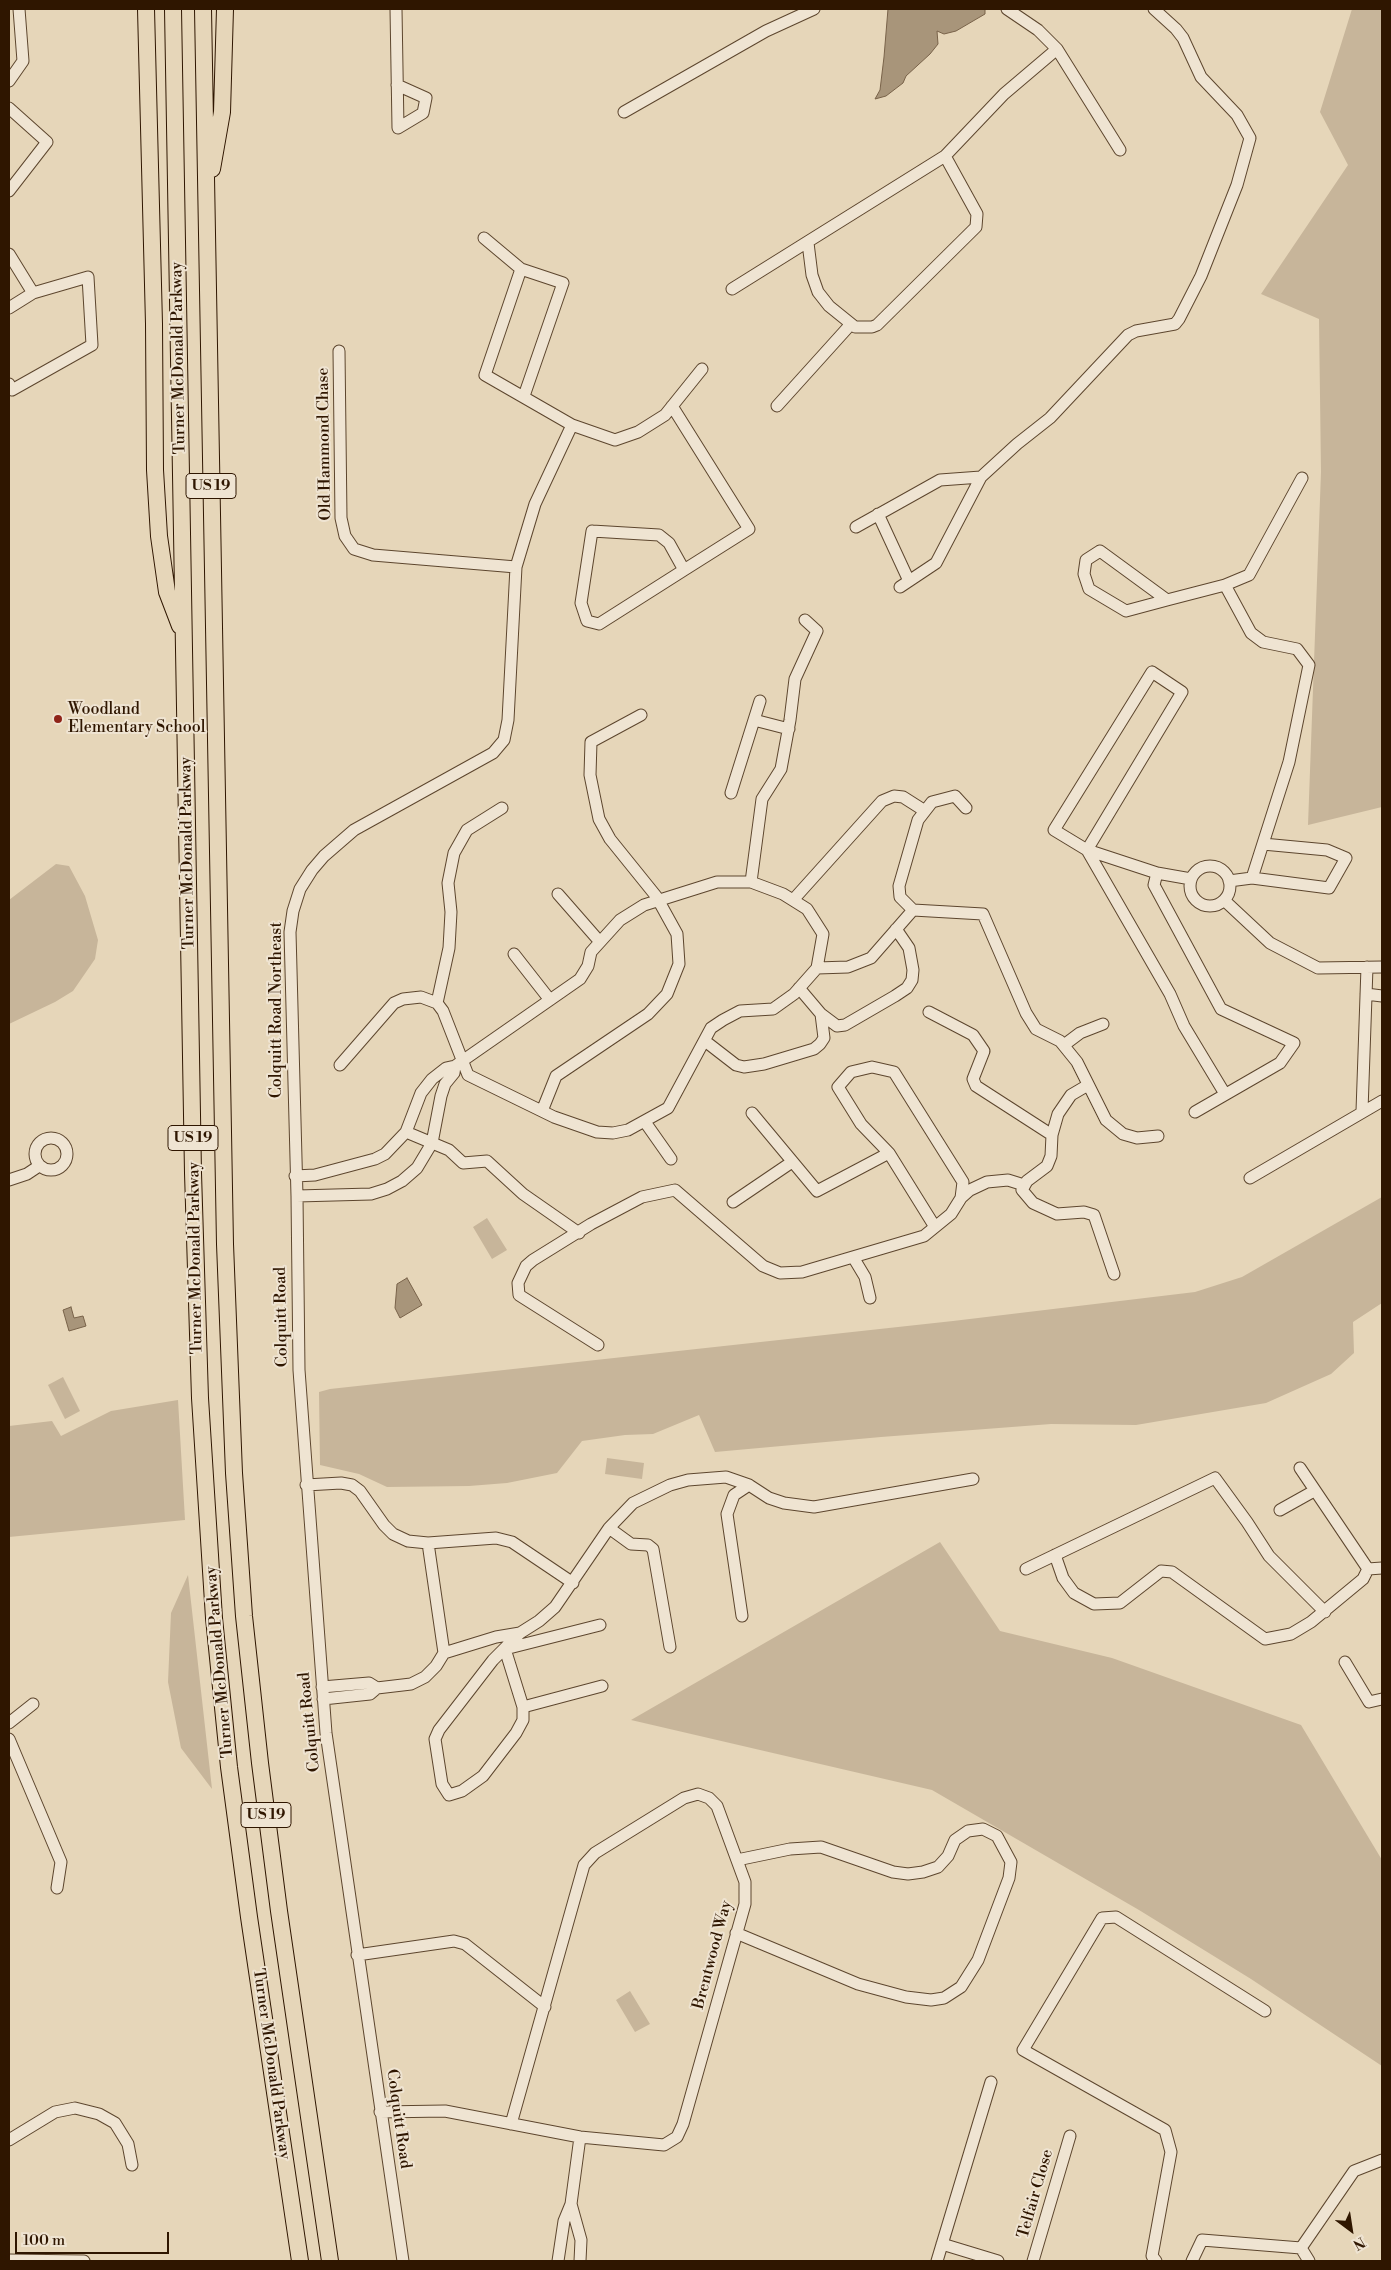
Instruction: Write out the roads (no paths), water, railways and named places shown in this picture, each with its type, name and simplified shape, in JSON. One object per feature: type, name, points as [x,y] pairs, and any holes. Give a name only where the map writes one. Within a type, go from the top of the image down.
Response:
[{"type":"highway","points":[[146,9],[154,324],[155,470],[159,536],[167,592],[184,636]]},
{"type":"highway","name":"Turner McDonald Parkway","points":[[173,9],[197,1322],[210,1554],[222,1693],[239,1844],[300,2261]]},
{"type":"highway","name":"Turner McDonald Parkway","points":[[203,9],[224,1244],[233,1463],[244,1616],[260,1763],[330,2261]]},
{"type":"highway","points":[[206,195],[222,112],[225,9]]},
{"type":"street","points":[[9,81],[23,61],[19,9]]},
{"type":"street","points":[[396,9],[397,85]]},
{"type":"street","points":[[624,112],[766,31],[814,9]]},
{"type":"street","points":[[1007,9],[1038,30],[1057,48],[1120,150]]},
{"type":"street","points":[[878,514],[905,584],[936,563],[981,477],[1016,444],[1050,418],[1128,335],[1136,331],[1169,326],[1180,319],[1221,231],[1250,138],[1237,115],[1201,77],[1183,38],[1176,28],[1154,9]]},
{"type":"street","points":[[732,289],[945,156],[1004,94],[1057,48]]},
{"type":"street","points":[[9,108],[47,142],[9,191]]},
{"type":"street","points":[[808,243],[812,275],[818,292],[829,306],[851,324],[861,328],[877,324],[976,227],[977,214],[945,156]]},
{"type":"street","points":[[484,238],[521,269],[563,283],[524,396]]},
{"type":"street","points":[[9,254],[33,293]]},
{"type":"street","points":[[521,269],[486,375],[572,425],[614,440],[638,432],[665,415],[702,369]]},
{"type":"street","points":[[9,308],[33,293],[88,277],[92,345],[12,390],[9,384]]},
{"type":"street","points":[[777,406],[851,324]]},
{"type":"street","name":"Old Hammond Chase","points":[[339,351],[341,518],[345,536],[354,549],[373,555],[516,567]]},
{"type":"street","points":[[672,406],[749,529],[599,624],[587,621],[581,603],[592,530],[659,535],[668,543],[684,570]]},
{"type":"street","name":"Colquitt Road Northeast","points":[[295,1176],[290,932],[293,911],[300,889],[324,856],[354,830],[493,753],[504,740],[508,720],[516,567],[535,504],[572,425]]},
{"type":"street","points":[[856,527],[940,480],[981,477]]},
{"type":"street","points":[[1168,600],[1100,551],[1086,560],[1084,574],[1089,589],[1126,612],[1225,585],[1249,575],[1302,478]]},
{"type":"street","points":[[1225,585],[1251,633],[1262,642],[1297,649],[1309,664],[1289,762],[1252,878]]},
{"type":"street","points":[[750,882],[762,799],[780,769],[789,729],[795,679],[816,631],[805,620]]},
{"type":"street","points":[[1087,850],[1182,692],[1152,672],[1054,830],[1087,850],[1157,873],[1191,879]]},
{"type":"street","points":[[731,793],[760,701]]},
{"type":"street","points":[[542,1111],[556,1076],[648,1014],[667,994],[678,964],[677,934],[658,901],[610,839],[599,819],[590,775],[591,742],[641,715]]},
{"type":"street","points":[[754,720],[789,729]]},
{"type":"street","points":[[793,900],[882,801],[894,796],[903,797],[925,811]]},
{"type":"street","points":[[966,808],[955,796],[932,802],[918,820],[899,886],[900,897],[913,910],[983,914],[1026,1013],[1036,1029],[1060,1040],[1077,1062],[1106,1120],[1123,1134],[1137,1138],[1158,1136]]},
{"type":"street","points":[[437,1003],[449,948],[451,912],[448,883],[454,853],[467,830],[502,808]]},
{"type":"street","points":[[1230,881],[1252,878],[1329,888],[1346,858],[1327,850],[1263,844]]},
{"type":"street","points":[[1087,850],[1170,994],[1184,1026],[1225,1094]]},
{"type":"street","points":[[1208,866],[1219,868],[1230,881],[1230,891],[1224,901],[1214,906],[1202,905],[1196,902],[1190,891],[1191,879],[1198,870],[1208,866]]},
{"type":"street","points":[[1157,873],[1154,885],[1220,1009],[1294,1043],[1280,1063],[1195,1112]]},
{"type":"street","points":[[295,1176],[315,1175],[375,1159],[394,1146],[406,1132],[421,1093],[432,1079],[446,1068],[458,1063],[580,979],[588,966],[591,952],[620,920],[644,905],[717,882],[750,882],[784,894],[807,909],[823,934],[817,968],[799,988],[773,1009],[740,1011],[711,1028],[668,1108],[628,1130],[613,1133],[597,1132],[542,1111],[468,1076],[458,1063],[448,1021],[437,1003],[428,998],[412,996],[394,1004],[340,1065]]},
{"type":"street","points":[[558,894],[600,942]]},
{"type":"street","points":[[1224,901],[1270,943],[1318,968],[1382,967]]},
{"type":"street","points":[[817,968],[848,967],[871,958],[913,910]]},
{"type":"street","points":[[799,988],[821,1014],[837,1026],[845,1025],[907,988],[912,980],[911,955],[896,929]]},
{"type":"street","points":[[514,954],[550,1000]]},
{"type":"street","points":[[1362,1111],[1367,967]]},
{"type":"street","points":[[1366,994],[1382,996]]},
{"type":"street","points":[[929,1012],[973,1034],[979,1043],[984,1051],[972,1079],[976,1086],[1052,1135]]},
{"type":"street","points":[[705,1040],[722,1056],[736,1065],[744,1067],[764,1064],[814,1049],[820,1044],[824,1038],[821,1014]]},
{"type":"street","points":[[1064,1045],[1080,1033],[1102,1024]]},
{"type":"street","points":[[298,1196],[357,1196],[387,1189],[402,1181],[417,1168],[432,1143],[441,1096],[445,1084],[454,1073],[458,1063]]},
{"type":"street","points":[[935,1227],[889,1153],[861,1124],[838,1087],[851,1072],[872,1067],[894,1072],[963,1182],[962,1198]]},
{"type":"street","points":[[1088,1086],[1071,1095],[1058,1114],[1052,1135],[1051,1156],[1047,1166],[1027,1181],[1022,1190],[1033,1203],[1057,1214],[1084,1212],[1094,1215],[1114,1274]]},
{"type":"street","points":[[1250,1178],[1382,1101]]},
{"type":"street","points":[[752,1113],[817,1191],[889,1153]]},
{"type":"street","points":[[645,1122],[671,1159]]},
{"type":"street","points":[[406,1132],[449,1150],[463,1163],[487,1161],[523,1194],[579,1233]]},
{"type":"street","points":[[732,1202],[792,1162]]},
{"type":"street","points":[[9,1180],[27,1174],[39,1166]]},
{"type":"street","name":"Colquitt Road","points":[[295,1176],[298,1196],[299,1370],[323,1699],[357,1955],[403,2261]]},
{"type":"street","points":[[598,1345],[518,1293],[518,1283],[526,1266],[642,1197],[675,1190],[763,1266],[780,1273],[802,1272],[924,1236],[950,1214],[970,1190],[987,1182],[1008,1180],[1024,1185]]},
{"type":"street","points":[[853,1257],[866,1277],[870,1298]]},
{"type":"street","points":[[1300,1468],[1368,1569]]},
{"type":"street","points":[[505,1649],[523,1706],[523,1720],[516,1733],[483,1776],[462,1792],[449,1796],[442,1784],[435,1739],[439,1730],[493,1660],[520,1633],[555,1607],[609,1528],[633,1503],[670,1485],[688,1480],[726,1477],[749,1485],[784,1503],[814,1507],[973,1479]]},
{"type":"street","points":[[1026,1568],[1214,1478],[1247,1522],[1269,1556],[1325,1612]]},
{"type":"street","points":[[306,1485],[344,1484],[360,1491],[393,1534],[408,1541],[428,1543],[496,1538],[512,1542],[573,1583]]},
{"type":"street","points":[[742,1616],[727,1514],[734,1495],[749,1485]]},
{"type":"street","points":[[1280,1510],[1314,1491]]},
{"type":"street","points":[[609,1528],[631,1544],[648,1545],[653,1549],[670,1647]]},
{"type":"street","points":[[323,1699],[370,1694],[377,1688],[411,1684],[425,1678],[436,1666],[444,1653],[428,1543]]},
{"type":"street","points":[[1054,1555],[1063,1578],[1074,1593],[1094,1604],[1120,1603],[1161,1572],[1172,1572],[1265,1639],[1291,1634],[1325,1612],[1363,1579],[1368,1569]]},
{"type":"street","points":[[1368,1569],[1382,1568]]},
{"type":"street","points":[[505,1649],[600,1625]]},
{"type":"street","points":[[444,1653],[496,1637],[520,1633]]},
{"type":"street","points":[[1345,1662],[1369,1702],[1382,1699]]},
{"type":"street","points":[[322,1687],[368,1683],[377,1688]]},
{"type":"street","points":[[523,1706],[602,1686]]},
{"type":"street","points":[[9,1723],[32,1704]]},
{"type":"street","points":[[9,1738],[62,1862],[57,1888]]},
{"type":"street","name":"Brentwood Way","points":[[380,2112],[445,2111],[511,2124],[580,2137],[664,2144],[677,2137],[684,2124],[745,1904],[745,1882],[717,1806],[709,1798],[698,1794],[684,1798],[594,1853],[584,1865],[511,2124]]},
{"type":"street","points":[[736,1933],[858,1984],[906,1997],[931,2000],[944,1998],[961,1987],[978,1960],[1009,1878],[1011,1862],[997,1836],[983,1829],[968,1831],[955,1840],[948,1856],[938,1867],[908,1874],[893,1872],[821,1847],[790,1849],[737,1860]]},
{"type":"street","points":[[1156,2261],[1152,2256],[1171,2152],[1165,2130],[1023,2050],[1102,1918],[1116,1917],[1265,2011]]},
{"type":"street","points":[[357,1955],[454,1941],[465,1944],[545,2007]]},
{"type":"street","points":[[937,2261],[991,2082]]},
{"type":"street","points":[[9,2140],[54,2112],[75,2108],[99,2114],[115,2123],[128,2144],[132,2165]]},
{"type":"street","name":"Telfair Close","points":[[1033,2261],[1070,2136]]},
{"type":"street","points":[[558,2261],[564,2221],[571,2204],[580,2137]]},
{"type":"street","points":[[1301,2248],[1354,2171],[1382,2160]]},
{"type":"street","points":[[571,2204],[581,2240],[580,2261]]},
{"type":"street","points":[[1192,2261],[1202,2240],[1301,2248]]},
{"type":"street","points":[[942,2244],[998,2261]]},
{"type":"street","points":[[1301,2248],[1308,2261]]},
{"type":"street","points":[[9,2260],[84,2261]]},
{"type":"place","name":"Woodland Elementary School","points":[[58,719]]}]
